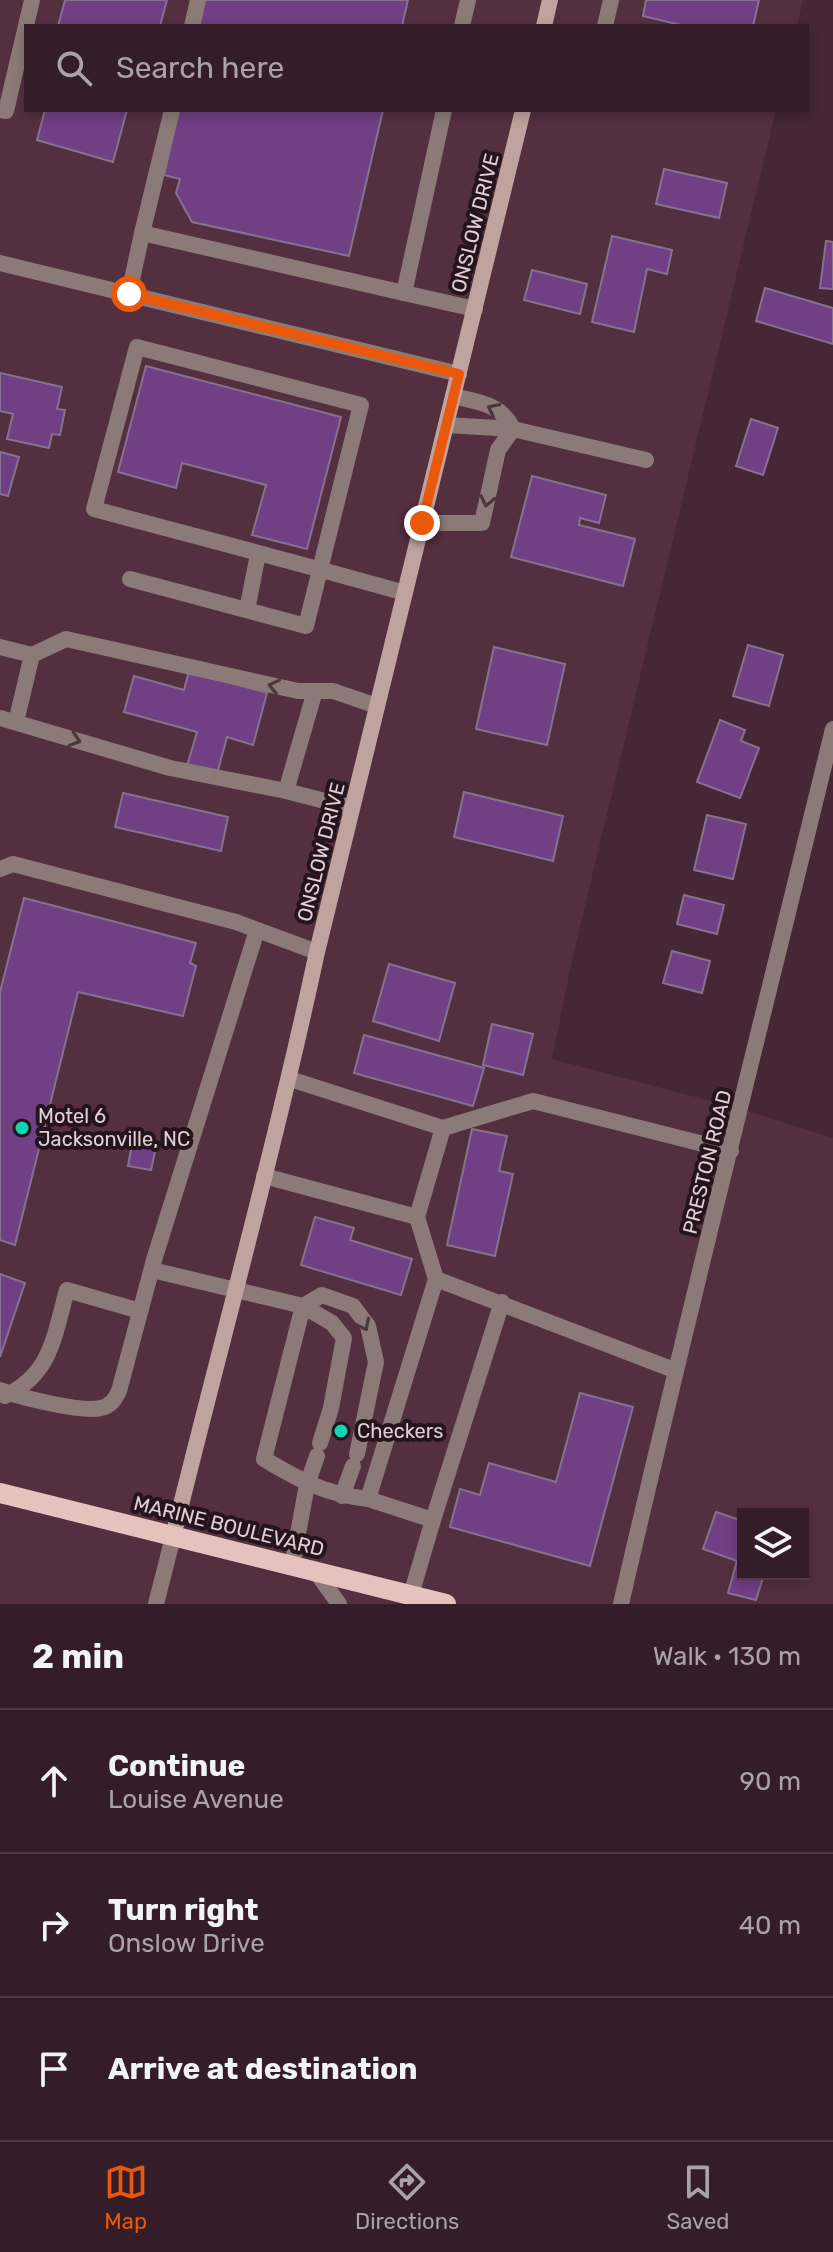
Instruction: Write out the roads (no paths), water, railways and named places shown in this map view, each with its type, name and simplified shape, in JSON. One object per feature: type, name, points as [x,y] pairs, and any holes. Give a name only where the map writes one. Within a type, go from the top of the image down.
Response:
[{"type":"main road","points":[[544,24],[550,0]]},
{"type":"main road","name":"ONSLOW DRIVE","points":[[173,1537],[233,1291],[290,1079],[317,952],[523,112]]},
{"type":"main road","name":"MARINE BOULEVARD","points":[[0,1493],[446,1604]]},
{"type":"street","points":[[0,110],[6,111],[6,76],[32,0]]},
{"type":"street","points":[[192,24],[198,0]]},
{"type":"street","points":[[462,24],[468,0]]},
{"type":"street","points":[[605,24],[611,0]]},
{"type":"street","points":[[129,294],[172,112]]},
{"type":"street","points":[[404,293],[444,112]]},
{"type":"street","points":[[142,233],[475,309]]},
{"type":"street","points":[[0,263],[459,374]]},
{"type":"street","points":[[130,579],[306,626],[320,570],[361,405],[137,347],[94,509],[258,554],[320,570],[405,593]]},
{"type":"street","points":[[453,396],[487,404],[508,417],[513,429]]},
{"type":"street","points":[[446,425],[513,429],[646,460]]},
{"type":"street","points":[[422,523],[482,523],[498,450],[513,429]]},
{"type":"street","points":[[247,610],[258,554]]},
{"type":"street","points":[[0,647],[32,655],[66,639],[298,691],[333,691],[377,706]]},
{"type":"street","points":[[32,655],[8,720],[170,768],[286,791],[352,808]]},
{"type":"street","points":[[286,791],[315,691]]},
{"type":"street","name":"PRESTON ROAD","points":[[621,1604],[674,1370],[731,1151],[833,729]]},
{"type":"street","points":[[0,869],[13,864],[153,899],[257,930],[317,952]]},
{"type":"street","points":[[3,1394],[82,1409],[102,1408],[113,1401],[119,1391],[152,1270],[257,930]]},
{"type":"street","points":[[290,1079],[443,1128],[533,1101],[731,1151]]},
{"type":"street","points":[[368,1499],[436,1279],[417,1217],[443,1128]]},
{"type":"street","points":[[264,1176],[417,1217]]},
{"type":"street","points":[[152,1270],[303,1306],[332,1323],[344,1338],[331,1408],[307,1485],[292,1566]]},
{"type":"street","points":[[436,1279],[674,1370]]},
{"type":"street","points":[[3,1394],[28,1382],[42,1366],[51,1350],[67,1290],[140,1311]]},
{"type":"street","points":[[342,1496],[355,1460],[376,1362],[368,1326],[353,1306],[322,1295],[303,1306],[264,1459],[307,1485],[342,1496],[368,1499],[433,1520]]},
{"type":"street","points":[[411,1595],[502,1302]]},
{"type":"street","name":"ONSLOW DRIVE","points":[[156,1604],[173,1537]]},
{"type":"street","points":[[316,1572],[339,1604]]},
{"type":"place","name":"Motel 6 Jacksonville, NC","points":[[22,1128]]},
{"type":"place","name":"Checkers","points":[[341,1431]]}]
